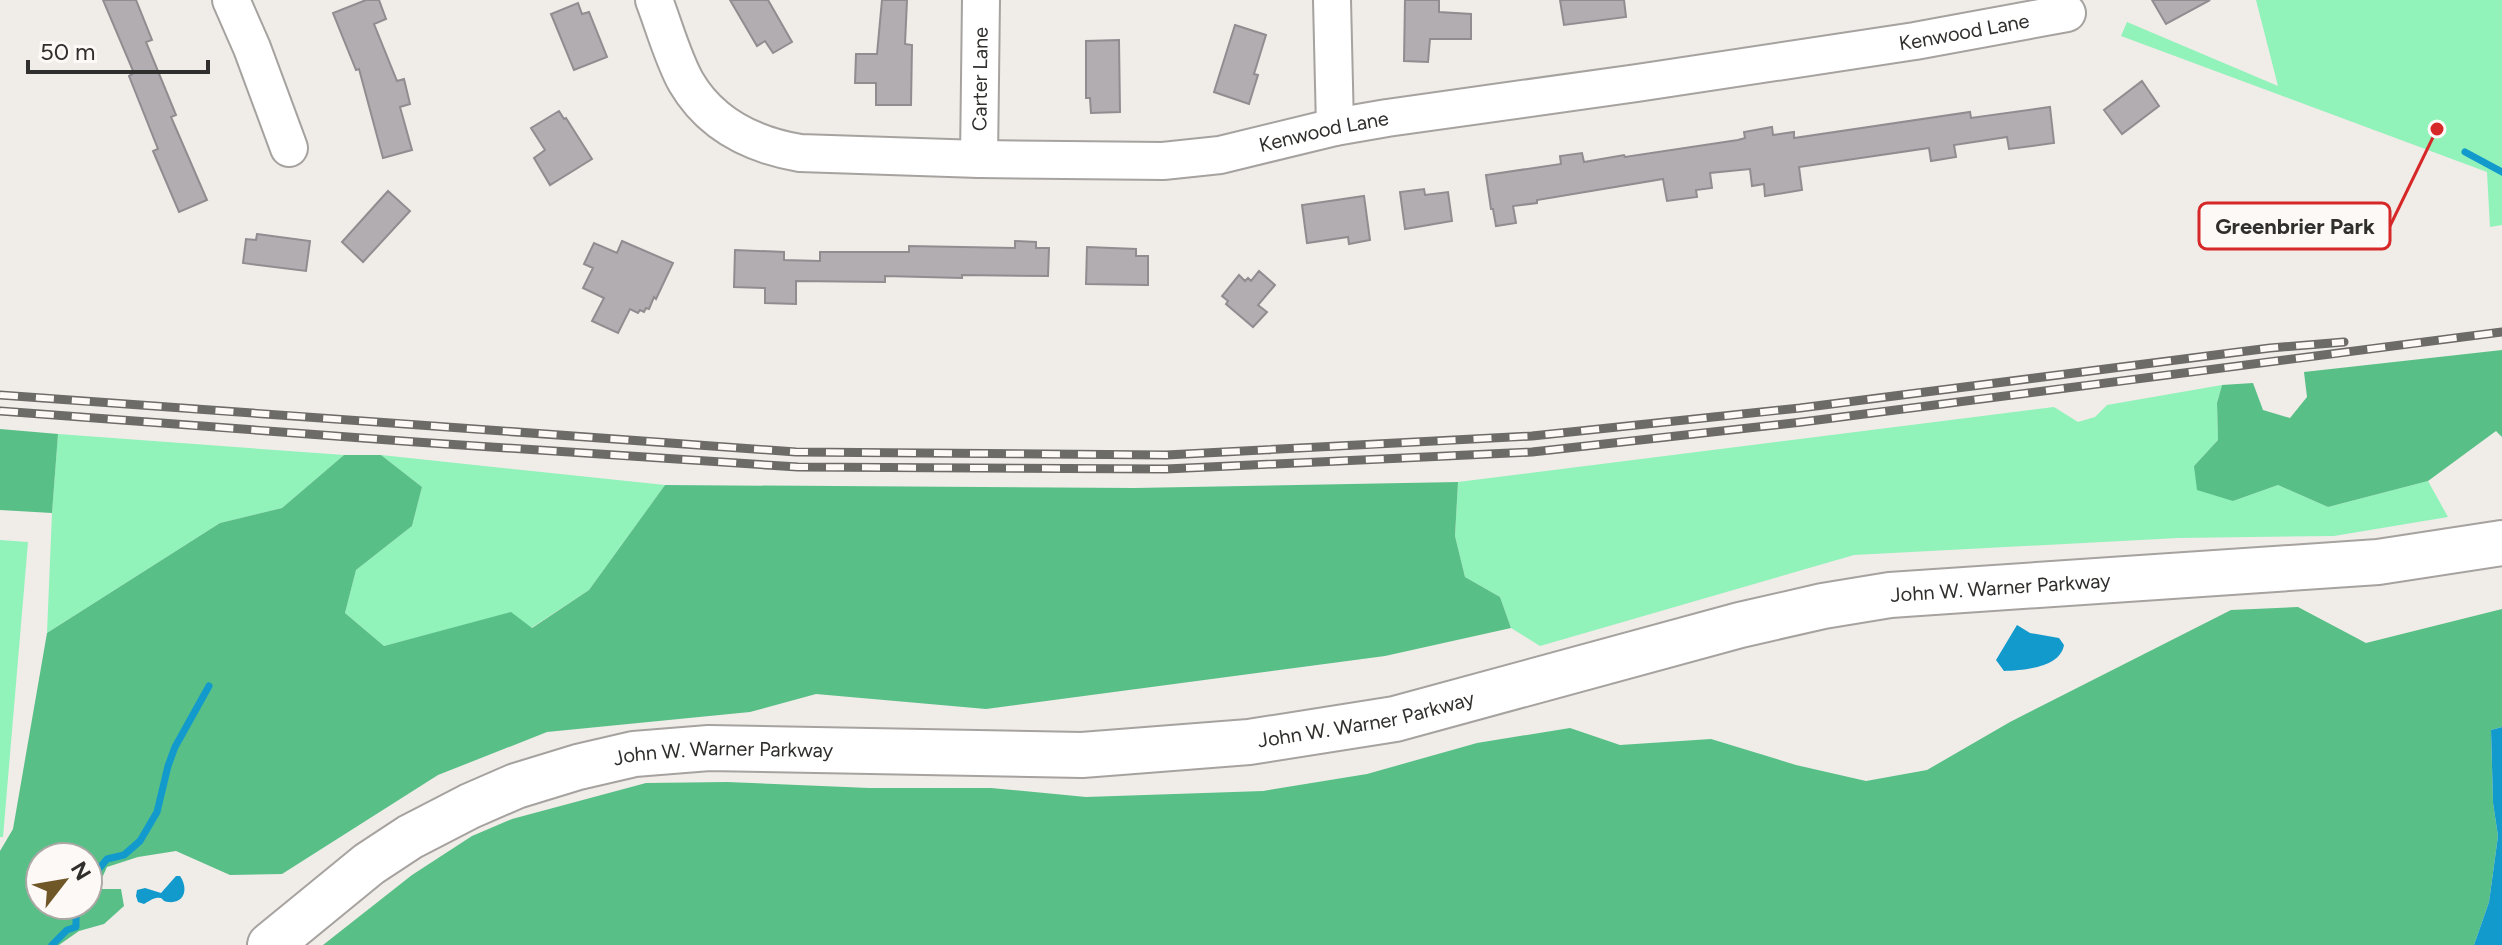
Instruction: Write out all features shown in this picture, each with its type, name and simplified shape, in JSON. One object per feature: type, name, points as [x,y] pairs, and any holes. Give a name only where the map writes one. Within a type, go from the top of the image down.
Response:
[{"type":"main road","name":"John W. Warner Parkway","points":[[270,945],[369,864],[410,837],[516,786],[634,754],[709,748],[1082,755],[1249,742],[1395,719],[1740,625],[1890,595],[2378,562],[2502,543]]},
{"type":"street","points":[[231,0],[289,148]]},
{"type":"street","name":"Kenwood Lane","points":[[654,0],[685,81],[702,103],[726,126],[772,148],[800,153],[979,159],[1163,161],[1220,155],[1335,127],[1838,53],[2067,13]]},
{"type":"street","name":"Carter Lane","points":[[979,159],[981,0]]},
{"type":"street","points":[[1332,0],[1335,127]]},
{"type":"green space","points":[[2256,0],[2502,0],[2502,225],[2490,227],[2487,172],[2121,36],[2127,22],[2278,86]]},
{"type":"green space","points":[[2502,350],[2502,437],[2496,431],[2428,481],[2328,507],[2278,485],[2233,501],[2197,490],[2194,466],[2218,440],[2217,403],[2222,385],[2253,383],[2263,410],[2290,418],[2307,397],[2304,372]]},
{"type":"green space","points":[[2222,385],[2217,403],[2218,440],[2194,466],[2233,501],[2278,485],[2328,507],[2428,481],[2448,517],[2334,536],[2178,538],[1854,555],[1540,646],[1511,628],[1500,597],[1465,577],[1455,536],[1458,482],[2054,407],[2078,422],[2095,417],[2107,405]]},
{"type":"green space","points":[[0,429],[58,434],[52,513],[0,510]]},
{"type":"green space","points":[[58,434],[344,455],[282,508],[220,523],[47,633]]},
{"type":"green space","points":[[344,455],[381,455],[422,487],[412,526],[356,570],[345,613],[384,646],[511,612],[532,628],[589,590],[665,485],[1134,488],[1458,482],[1455,536],[1465,577],[1500,597],[1511,628],[1385,656],[986,709],[816,694],[750,712],[547,732],[438,775],[282,874],[230,875],[176,851],[138,857],[107,867],[104,874],[104,841],[24,841],[24,921],[104,921],[104,889],[121,889],[124,906],[104,924],[79,931],[59,945],[0,945],[0,851],[13,829],[47,633],[220,523],[282,508]]},
{"type":"green space","points":[[381,455],[665,485],[589,590],[531,628],[511,613],[384,646],[345,613],[356,570],[412,526],[422,487]]},
{"type":"green space","points":[[0,540],[28,542],[3,837],[0,837]]},
{"type":"green space","points":[[2298,607],[2366,643],[2502,609],[2502,727],[2491,730],[2493,803],[2498,836],[2489,902],[2474,945],[323,945],[412,875],[472,836],[512,819],[646,783],[991,788],[1086,797],[1263,791],[1367,774],[1477,743],[1570,728],[1620,745],[1711,739],[1796,765],[1866,781],[1927,770],[2010,722],[2231,610]]},
{"type":"water","points":[[2017,625],[2030,633],[2059,638],[2064,645],[2061,653],[2056,659],[2040,666],[2004,671],[1996,660]]},
{"type":"water","points":[[2502,727],[2502,945],[2474,945],[2489,902],[2498,836],[2493,803],[2491,730]]},
{"type":"water","points":[[176,876],[180,876],[184,885],[182,898],[174,902],[159,898],[144,904],[138,902],[137,890],[145,888],[161,893]]},
{"type":"building","points":[[103,0],[136,0],[152,40],[146,42],[176,115],[171,117],[207,200],[179,212],[153,151],[158,149],[129,76],[134,73]]},
{"type":"building","points":[[366,0],[379,0],[386,19],[374,24],[397,81],[404,79],[410,104],[400,107],[412,150],[383,158],[359,69],[356,70],[333,13]]},
{"type":"building","points":[[730,0],[768,0],[792,42],[773,53],[765,41],[757,46]]},
{"type":"building","points":[[882,0],[907,0],[905,44],[912,45],[911,105],[876,105],[876,83],[855,83],[856,54],[877,54]]},
{"type":"building","points":[[1405,0],[1439,0],[1439,12],[1471,14],[1471,39],[1430,39],[1428,62],[1404,61]]},
{"type":"building","points":[[1560,0],[1624,0],[1626,17],[1564,25]]},
{"type":"building","points":[[2152,0],[2210,0],[2166,24]]},
{"type":"building","points":[[578,3],[582,14],[589,12],[607,57],[574,70],[551,14]]},
{"type":"building","points":[[1235,25],[1266,35],[1249,104],[1214,92]]},
{"type":"building","points":[[1119,40],[1120,112],[1091,113],[1090,98],[1086,98],[1086,41]]},
{"type":"building","points":[[2142,81],[2159,106],[2122,134],[2104,110]]},
{"type":"building","points":[[2050,107],[2054,143],[2009,149],[2007,137],[1954,145],[1956,157],[1931,161],[1929,148],[1799,167],[1802,190],[1765,196],[1764,184],[1752,186],[1750,169],[1710,173],[1712,188],[1696,190],[1697,197],[1667,201],[1663,179],[1513,206],[1516,223],[1496,226],[1491,209],[1486,175],[1561,164],[1560,156],[1582,153],[1584,162],[1738,140],[1745,138],[1744,132],[1772,127],[1773,135],[1794,132],[1794,138],[1970,112],[1971,118]]},
{"type":"building","points":[[559,111],[592,159],[550,185],[534,158],[545,150],[531,128]]},
{"type":"building","points":[[1424,189],[1425,195],[1448,192],[1452,221],[1405,229],[1400,192]]},
{"type":"building","points":[[388,191],[410,211],[363,262],[342,242]]},
{"type":"building","points":[[1364,196],[1370,240],[1349,244],[1348,237],[1307,243],[1302,205]]},
{"type":"building","points":[[257,234],[310,241],[306,271],[243,263],[246,239],[256,240]]},
{"type":"building","points":[[622,241],[673,263],[649,309],[638,313],[630,309],[618,333],[592,321],[604,298],[583,288],[593,268],[584,264],[594,243],[617,253]]},
{"type":"building","points":[[1015,241],[1036,242],[1036,248],[1049,248],[1048,276],[885,276],[885,282],[796,281],[796,304],[765,303],[765,288],[734,287],[735,250],[784,252],[784,260],[820,261],[820,252],[909,252],[909,246],[1015,248]]},
{"type":"building","points":[[1087,247],[1136,249],[1136,256],[1148,256],[1148,285],[1086,284]]},
{"type":"building","points":[[1259,271],[1275,285],[1258,305],[1267,312],[1253,327],[1226,304],[1228,301],[1222,296],[1239,275],[1245,281],[1248,278],[1251,281]]},
{"type":"waterway","points":[[2465,152],[2502,172]]},
{"type":"waterway","points":[[104,863],[124,855],[140,841],[157,812],[175,747],[209,686]]},
{"type":"waterway","points":[[52,945],[67,930],[76,927],[76,921]]},
{"type":"railway","points":[[0,411],[798,467],[1166,469],[1532,452],[1802,422],[2502,332]]},
{"type":"railway","points":[[0,395],[796,452],[1166,455],[1532,436],[1800,408],[2270,348],[2344,342]]},
{"type":"place","name":"Greenbrier Park","points":[[2437,129]]}]
